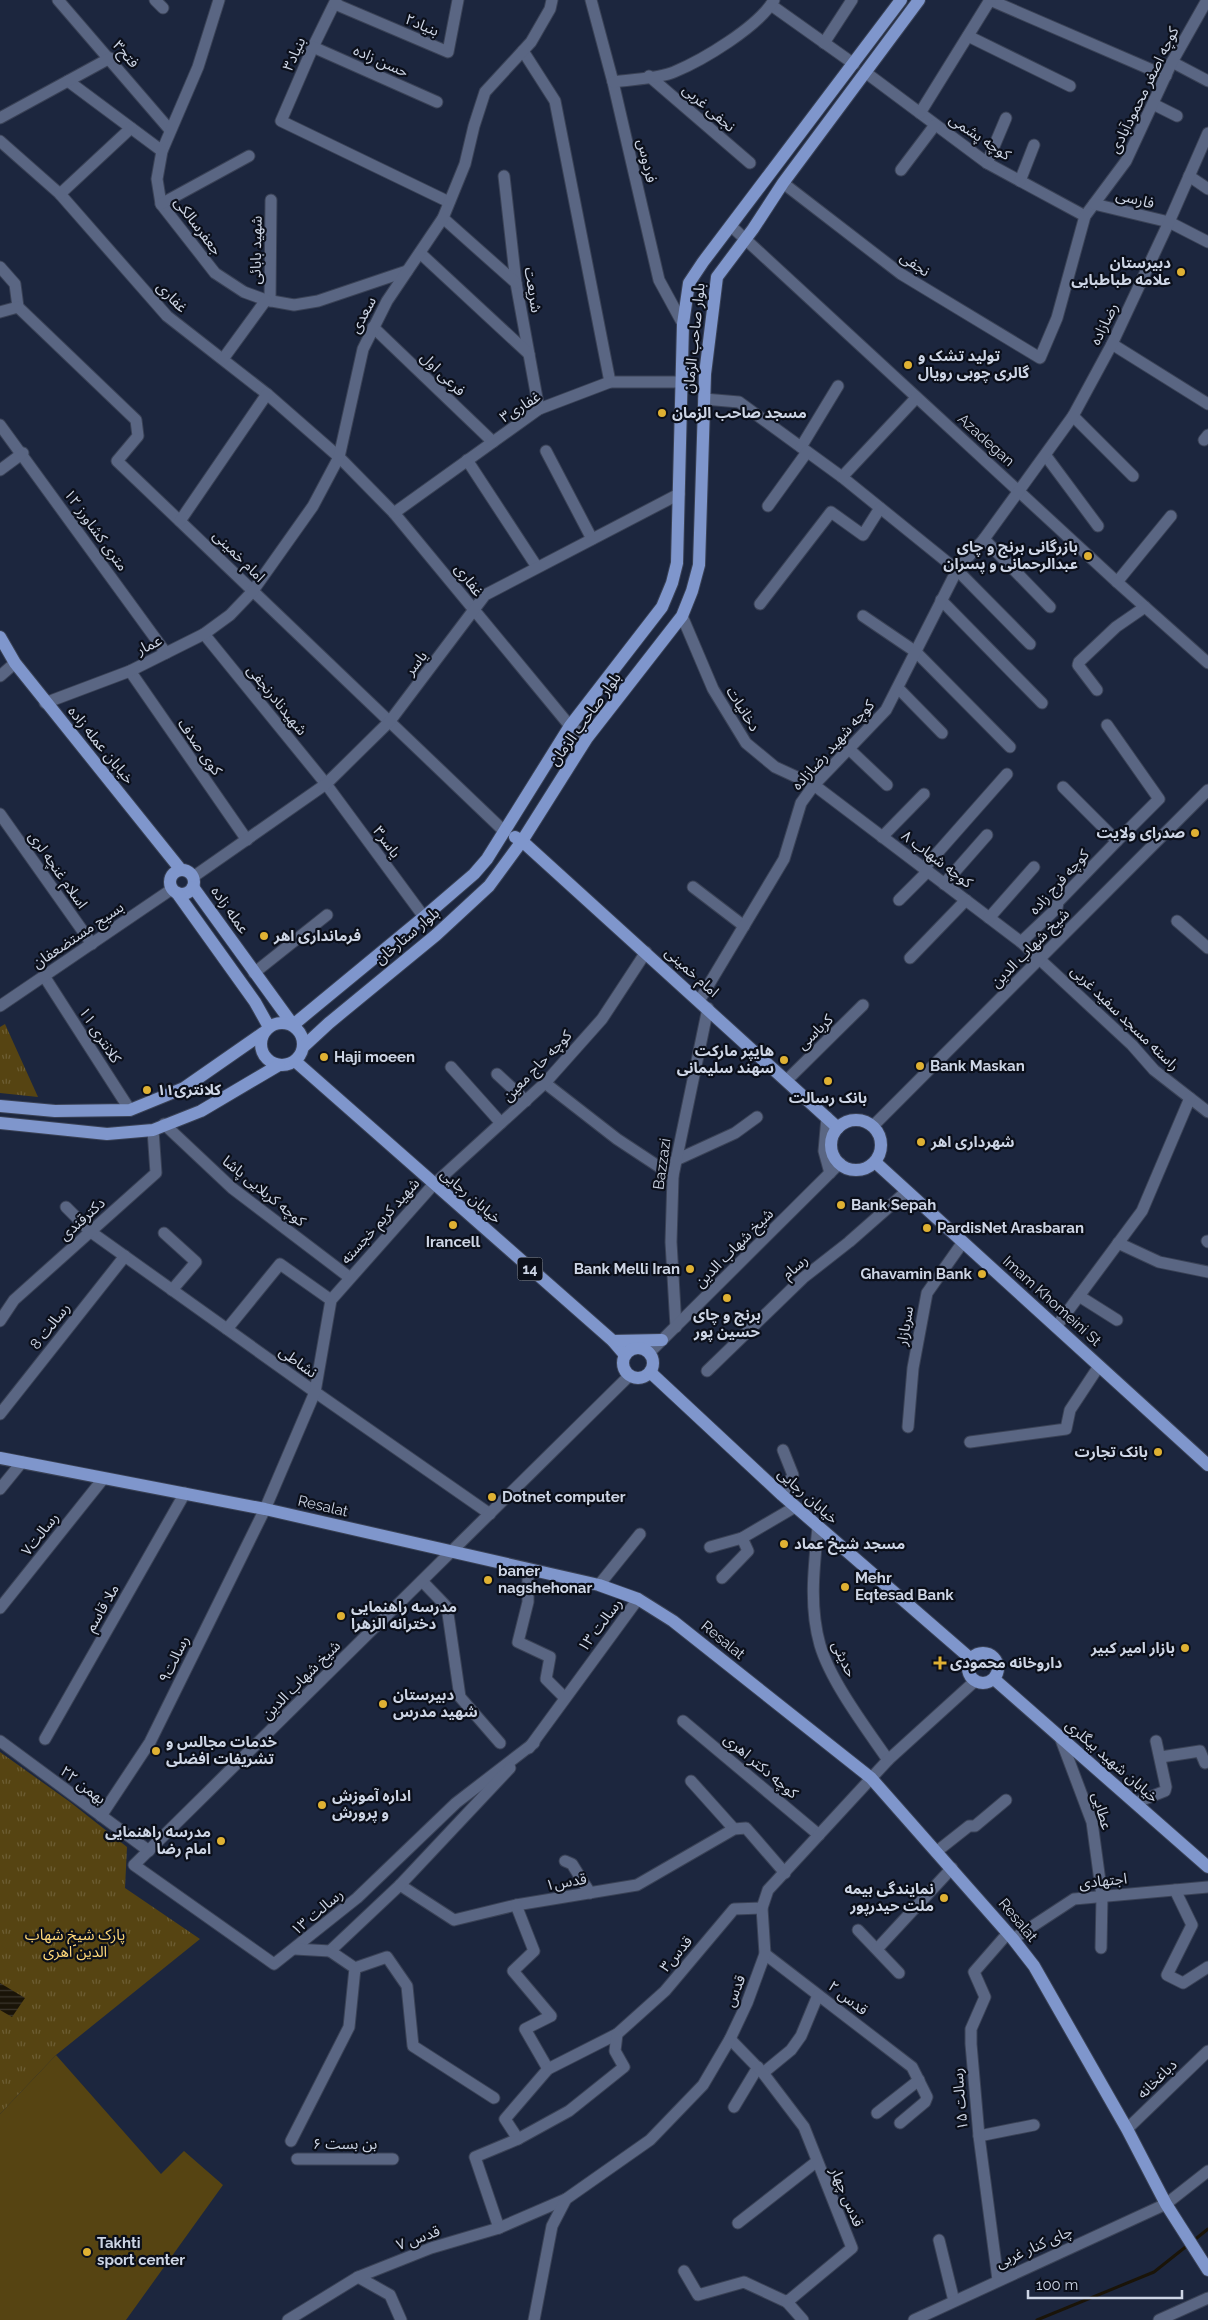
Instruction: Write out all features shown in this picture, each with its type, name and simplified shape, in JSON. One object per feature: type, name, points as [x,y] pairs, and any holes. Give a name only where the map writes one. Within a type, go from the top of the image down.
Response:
[{"type":"main road","name":"بلوار صاحب الزمان","points":[[505,832],[570,726],[662,607],[672,583],[677,563],[683,324],[689,283],[901,0]]},
{"type":"main road","name":"بلوار صاحب الزمان","points":[[522,841],[587,738],[682,616],[692,591],[699,565],[704,399],[717,277],[783,183],[919,0]]},
{"type":"main road","name":"خیابان عمله زاده","points":[[0,637],[15,663],[181,870]]},
{"type":"main road","name":"امام خمینی","points":[[505,832],[522,841],[704,1004],[838,1128]]},
{"type":"main road","name":"بلوار ستارخان","points":[[293,1025],[474,874],[505,832]]},
{"type":"main road","name":"بلوار ستارخان","points":[[303,1047],[328,1023],[436,935],[489,886],[522,841]]},
{"type":"main road","points":[[0,1106],[55,1111],[130,1110],[184,1088],[266,1030],[276,1023],[285,1022],[293,1025],[303,1038],[301,1055],[288,1065],[279,1065],[265,1057],[261,1041],[266,1030],[255,1002],[175,891],[170,883],[171,877],[175,872],[187,871],[193,882],[190,892],[184,894],[175,891]]},
{"type":"main road","name":"عمله زاده","points":[[193,882],[254,972],[293,1025]]},
{"type":"main road","name":"خیابان رجایی","points":[[295,1061],[433,1185],[613,1341],[625,1354]]},
{"type":"main road","points":[[0,1124],[107,1134],[158,1127],[200,1111],[279,1065]]},
{"type":"main road","points":[[851,1120],[859,1120],[873,1126],[880,1140],[881,1148],[875,1162],[861,1169],[854,1169],[840,1163],[832,1150],[832,1142],[838,1128],[851,1120]]},
{"type":"main road","name":"Imam Khomeini St","points":[[875,1162],[1208,1465]]},
{"type":"main road","points":[[613,1341],[662,1340]]},
{"type":"main road","points":[[635,1348],[641,1348],[648,1353],[653,1360],[650,1372],[640,1378],[629,1376],[622,1366],[625,1354],[635,1348]]},
{"type":"main road","name":"خیابان رجایی","points":[[650,1372],[795,1507],[971,1659]]},
{"type":"main road","name":"Resalat","points":[[0,1458],[265,1509],[599,1585],[638,1599],[673,1621],[871,1778],[1010,1936],[1034,1966],[1127,2129],[1166,2204],[1206,2267]]},
{"type":"main road","points":[[984,1653],[993,1656],[998,1665],[994,1679],[985,1683],[975,1681],[968,1668],[974,1656],[984,1653]]},
{"type":"main road","name":"خیابان شهید بیگلری","points":[[994,1679],[1208,1867]]},
{"type":"street","name":"فتح۳","points":[[58,0],[110,58],[170,130]]},
{"type":"street","name":"بنیاد۲","points":[[336,2],[448,52],[458,0]]},
{"type":"street","name":"سعدی","points":[[339,457],[363,349],[373,327],[442,218],[465,164],[485,92],[531,42],[550,9],[552,0]]},
{"type":"street","name":"فردوس","points":[[591,0],[613,82],[659,280],[683,324]]},
{"type":"street","points":[[824,43],[852,0]]},
{"type":"street","points":[[920,113],[990,0],[1166,76]]},
{"type":"street","name":"کوچه اصغر محمودآبادی","points":[[1040,358],[1057,318],[1085,216],[1126,161],[1172,62],[1207,0]]},
{"type":"street","name":"جعفرسالکی","points":[[218,1],[198,67],[162,151],[157,179],[161,204],[215,274],[244,292],[268,301],[294,305],[318,301],[408,271]]},
{"type":"street","name":"بنیاد۳","points":[[336,2],[313,47],[281,121],[449,202]]},
{"type":"street","points":[[613,82],[673,73],[717,48],[755,23],[773,3],[854,64]]},
{"type":"street","points":[[968,36],[1070,86]]},
{"type":"street","name":"حسن زاده","points":[[313,47],[436,102]]},
{"type":"street","points":[[523,51],[555,101],[610,382]]},
{"type":"street","points":[[0,118],[110,58]]},
{"type":"street","points":[[1172,62],[1208,81]]},
{"type":"street","name":"کوچه پشمی","points":[[865,72],[987,164],[1085,216]]},
{"type":"street","name":"نجفی غربی","points":[[649,76],[750,163]]},
{"type":"street","points":[[68,81],[162,151]]},
{"type":"street","points":[[1153,104],[1178,116]]},
{"type":"street","points":[[987,164],[1006,118]]},
{"type":"street","points":[[901,170],[936,125]]},
{"type":"street","points":[[60,194],[131,128]]},
{"type":"street","name":"رضازاده","points":[[1020,491],[1073,416],[1112,344],[1208,133]]},
{"type":"street","name":"غفاری","points":[[0,141],[60,194],[167,316],[267,394],[339,457],[394,513],[445,572],[474,612],[570,726],[587,738]]},
{"type":"street","points":[[1020,181],[1034,145]]},
{"type":"street","points":[[161,204],[249,156]]},
{"type":"street","name":"شریعت","points":[[504,176],[516,283],[539,409]]},
{"type":"street","points":[[1189,176],[1208,189]]},
{"type":"street","name":"نجفی","points":[[783,183],[901,274],[1040,358]]},
{"type":"street","name":"شهید بابائی","points":[[268,301],[271,200]]},
{"type":"street","name":"فارسی","points":[[1094,204],[1169,222],[1208,242]]},
{"type":"street","points":[[442,218],[516,283]]},
{"type":"street","name":"Azadegan","points":[[731,226],[916,398],[1208,663]]},
{"type":"street","points":[[420,253],[529,354]]},
{"type":"street","points":[[0,267],[15,284],[18,307],[0,312]]},
{"type":"street","points":[[223,359],[268,301]]},
{"type":"street","name":"امام خمینی","points":[[18,307],[136,420],[138,436],[117,461],[505,832]]},
{"type":"street","name":"فرعی اول","points":[[373,327],[492,442]]},
{"type":"street","points":[[1112,344],[1208,404]]},
{"type":"street","name":"غفاری۳","points":[[394,513],[539,409],[610,382],[682,382]]},
{"type":"street","points":[[768,506],[804,450],[838,386]]},
{"type":"street","points":[[180,521],[267,394]]},
{"type":"street","points":[[842,477],[916,398]]},
{"type":"street","points":[[704,399],[739,402],[842,477],[957,570],[1030,644]]},
{"type":"street","points":[[1073,416],[1133,476]]},
{"type":"street","name":"۱۲ متری کشاورز","points":[[0,425],[23,453],[166,653]]},
{"type":"street","points":[[546,451],[592,539]]},
{"type":"street","points":[[0,470],[23,453]]},
{"type":"street","points":[[1046,456],[1098,526]]},
{"type":"street","points":[[252,592],[313,506],[339,457]]},
{"type":"street","points":[[468,460],[537,567]]},
{"type":"street","name":"کوچه شهید رضازاده","points":[[704,1004],[744,926],[784,859],[801,803],[814,785],[886,710],[957,570],[984,539],[1020,491]]},
{"type":"street","name":"یاسر","points":[[193,882],[247,840],[326,784],[390,721],[485,595],[679,494]]},
{"type":"street","points":[[760,604],[831,512],[863,535],[880,508]]},
{"type":"street","points":[[1117,582],[1171,516]]},
{"type":"street","points":[[984,539],[1050,607]]},
{"type":"street","name":"عمار","points":[[46,702],[130,671],[204,634],[230,615],[252,592]]},
{"type":"street","points":[[941,600],[1042,703]]},
{"type":"street","points":[[1097,690],[1078,665],[1079,662],[1116,627],[1145,607]]},
{"type":"street","name":"دخانیات","points":[[682,616],[713,689],[746,743],[775,767],[814,785]]},
{"type":"street","points":[[863,616],[916,652],[1010,747]]},
{"type":"street","name":"شهیدنادرنجفی","points":[[204,634],[326,784]]},
{"type":"street","points":[[0,676],[15,663]]},
{"type":"street","name":"کوی صدف","points":[[130,671],[247,840]]},
{"type":"street","points":[[898,688],[942,733]]},
{"type":"street","name":"کوچه فرج زاده","points":[[1021,942],[1057,908],[1058,902],[1159,799],[1107,725]]},
{"type":"street","points":[[849,749],[887,785]]},
{"type":"street","points":[[899,900],[1007,774]]},
{"type":"street","name":"یاسر۳","points":[[326,784],[424,917]]},
{"type":"street","name":"کوچه شهاب ۸","points":[[814,785],[1040,958]]},
{"type":"street","points":[[1063,787],[1117,841]]},
{"type":"street","name":"شیخ شهاب الدین","points":[[873,1126],[1208,790]]},
{"type":"street","points":[[882,837],[924,794]]},
{"type":"street","name":"اسلام غنچه لری","points":[[0,814],[92,944]]},
{"type":"street","points":[[944,884],[987,835]]},
{"type":"street","points":[[989,918],[1034,867]]},
{"type":"street","points":[[693,887],[744,926]]},
{"type":"street","name":"بسیج مستضعفان","points":[[0,1006],[175,891]]},
{"type":"street","points":[[910,958],[966,900]]},
{"type":"street","points":[[254,972],[327,915]]},
{"type":"street","points":[[1177,921],[1208,948]]},
{"type":"street","name":"کوچه حاج معین","points":[[433,1185],[545,1083],[602,1019],[646,952]]},
{"type":"street","name":"راسته مسجد سفید غربی","points":[[1040,958],[1132,1045],[1154,1070],[1208,1111]]},
{"type":"street","name":"کلانتری ۱۱","points":[[44,976],[130,1110]]},
{"type":"street","name":"Bazzazi","points":[[676,1327],[671,1242],[673,1176],[704,1004]]},
{"type":"street","name":"کرباسی","points":[[787,1080],[863,1005]]},
{"type":"street","points":[[451,1068],[501,1123]]},
{"type":"street","points":[[496,1074],[526,1101]]},
{"type":"street","points":[[545,1083],[617,1139],[673,1176]]},
{"type":"street","points":[[1056,1327],[1142,1211],[1190,1098]]},
{"type":"street","points":[[676,1160],[735,1133],[758,1117]]},
{"type":"street","points":[[826,1117],[824,1151],[830,1173]]},
{"type":"street","name":"دکترقندی","points":[[0,1321],[14,1300],[156,1173],[158,1127]]},
{"type":"street","name":"کوچه کربلایی پاشا","points":[[158,1127],[232,1188],[349,1277]]},
{"type":"street","name":"شیخ شهاب الدین","points":[[648,1353],[840,1163]]},
{"type":"street","name":"شهید کریم خجسته","points":[[331,1300],[349,1277],[433,1185]]},
{"type":"street","name":"رسام","points":[[706,1371],[803,1278],[850,1242],[907,1191]]},
{"type":"street","name":"نشاطی","points":[[66,1208],[90,1232],[490,1514]]},
{"type":"street","points":[[164,1233],[196,1262],[172,1290]]},
{"type":"street","name":"سربازار","points":[[908,1427],[913,1368],[927,1293],[963,1242]]},
{"type":"street","points":[[1118,1243],[1160,1262],[1208,1272]]},
{"type":"street","name":"رسالت 8","points":[[0,1414],[124,1256]]},
{"type":"street","points":[[227,1329],[280,1264],[331,1300]]},
{"type":"street","points":[[1079,1296],[1117,1320]]},
{"type":"street","name":"رسالت۹","points":[[101,1816],[150,1742],[265,1509],[315,1392],[331,1300]]},
{"type":"street","points":[[970,1442],[1066,1429],[1070,1410],[1099,1366]]},
{"type":"street","name":"شیخ شهاب الدین","points":[[295,1949],[274,1964],[134,1865],[629,1376]]},
{"type":"street","points":[[782,1495],[793,1475],[783,1450]]},
{"type":"street","points":[[0,1489],[22,1462]]},
{"type":"street","name":"رسالت۷","points":[[0,1608],[103,1479]]},
{"type":"street","name":"ملا قاسم","points":[[45,1739],[185,1493]]},
{"type":"street","points":[[710,1547],[742,1538],[795,1507]]},
{"type":"street","name":"حدیثی","points":[[818,1527],[813,1583],[820,1645],[839,1686],[888,1760]]},
{"type":"street","points":[[599,1585],[640,1534]]},
{"type":"street","points":[[722,1578],[748,1551],[742,1538]]},
{"type":"street","points":[[528,1569],[528,1602],[518,1642],[550,1657],[546,1679],[565,1698]]},
{"type":"street","points":[[422,1581],[447,1607],[460,1697],[500,1743]]},
{"type":"street","name":"رسالت ۱۳","points":[[295,1949],[330,1951],[400,1885],[534,1743],[638,1599]]},
{"type":"street","name":"قدس","points":[[534,2320],[552,2226],[566,2199],[650,2140],[704,2085],[730,2039],[747,2004],[766,1954],[762,1908],[768,1890],[888,1760],[975,1681]]},
{"type":"street","name":"کوچه دکتر اهری","points":[[683,1721],[819,1835]]},
{"type":"street","name":"عطایی","points":[[1060,1737],[1092,1822],[1102,1896],[1101,1948]]},
{"type":"street","name":"۲۲ بهمن","points":[[0,1741],[149,1851]]},
{"type":"street","points":[[1135,1803],[1165,1791],[1161,1758],[1156,1741]]},
{"type":"street","name":"رسالت ۱۳","points":[[295,1949],[357,1898],[456,1803],[534,1743]]},
{"type":"street","points":[[1161,1758],[1200,1751],[1206,1763]]},
{"type":"street","points":[[691,1781],[734,1829],[746,1828],[785,1873]]},
{"type":"street","points":[[936,1852],[969,1826],[975,1826],[1006,1800]]},
{"type":"street","name":"قدس۱","points":[[400,1885],[454,1920],[516,1906],[637,1885],[734,1829]]},
{"type":"street","points":[[565,1861],[572,1864],[590,1893]]},
{"type":"street","points":[[877,1949],[952,1868]]},
{"type":"street","name":"اجتهادی","points":[[1010,1936],[1074,1899],[1208,1887]]},
{"type":"street","points":[[1176,1890],[1192,1925],[1167,1975],[1183,1983],[1208,1967]]},
{"type":"street","points":[[516,1906],[534,1951],[513,1972],[551,2016],[526,2029],[548,2069]]},
{"type":"street","name":"قدس۳","points":[[518,2139],[505,2119],[548,2069],[617,2034],[665,1991],[734,1909],[762,1908]]},
{"type":"street","points":[[858,1930],[899,1973]]},
{"type":"street","name":"رسالت ۱۵","points":[[998,2280],[979,2136],[971,2029],[985,1997],[974,1972],[1010,1936]]},
{"type":"street","points":[[330,1951],[355,1968]]},
{"type":"street","name":"قدس ۲","points":[[766,1954],[912,2066],[919,2080]]},
{"type":"street","points":[[355,1968],[386,1957],[407,1986],[413,2046],[494,2098]]},
{"type":"street","points":[[291,2142],[349,2026],[355,1968]]},
{"type":"street","points":[[734,2107],[761,2070],[792,2050],[818,1995]]},
{"type":"street","points":[[499,2228],[474,2157],[518,2139],[569,2112],[624,2067],[615,2051],[617,2034]]},
{"type":"street","name":"قدس چهار","points":[[730,2039],[761,2070],[804,2127],[816,2162],[852,2248],[787,2302]]},
{"type":"street","name":"دباغخانه","points":[[1127,2129],[1208,2051]]},
{"type":"street","points":[[877,2113],[919,2080],[927,2097],[925,2102],[900,2123]]},
{"type":"street","points":[[979,2136],[1034,2125]]},
{"type":"street","name":"بن بست ۶","points":[[298,2159],[393,2159]]},
{"type":"street","points":[[738,2223],[816,2162]]},
{"type":"street","points":[[1166,2204],[1208,2171]]},
{"type":"street","name":"قدس ۷","points":[[288,2320],[358,2277],[431,2248],[499,2228],[566,2199]]},
{"type":"street","name":"چای کنار غربی","points":[[914,2320],[1166,2204]]},
{"type":"street","points":[[939,2240],[954,2300]]},
{"type":"street","points":[[684,2271],[698,2295],[744,2282],[787,2302],[803,2320]]},
{"type":"street","points":[[358,2277],[390,2295],[401,2320]]},
{"type":"street","points":[[1159,2320],[1185,2315],[1208,2298]]},
{"type":"green space","points":[[5,1024],[38,1097],[0,1093],[0,1027]]},
{"type":"green space","name":"پارک شیخ شهاب الدین اهری","points":[[0,1752],[70,1802],[127,1847],[125,1888],[200,1939],[56,2055],[0,2114]]},
{"type":"green space","name":"Takhti sport center","points":[[56,2055],[161,2174],[184,2151],[223,2185],[126,2320],[0,2320],[0,2114]]},
{"type":"shaded area","points":[[0,1983],[25,1998],[12,2017],[0,2010]]},
{"type":"waterway","points":[[1193,2241],[1208,2229]]},
{"type":"waterway","points":[[1037,2320],[1154,2272],[1188,2245]]},
{"type":"place","name":"دبیرستان علامه طباطبایی","points":[[1181,272]]},
{"type":"place","name":"تولید تشک و گالری چوبی رویال","points":[[908,365]]},
{"type":"place","name":"مسجد صاحب الزمان","points":[[662,413]]},
{"type":"place","name":"بازرگانی برنج و چای عبدالرحمانی و پسران","points":[[1088,556]]},
{"type":"place","name":"صدرای ولایت","points":[[1195,833]]},
{"type":"place","name":"فرمانداری اهر","points":[[264,936]]},
{"type":"place","name":"Haji moeen","points":[[324,1057]]},
{"type":"place","name":"هایپر مارکت سهند سلیمانی","points":[[784,1060]]},
{"type":"place","name":"Bank Maskan","points":[[920,1066]]},
{"type":"place","name":"بانک رسالت","points":[[828,1081]]},
{"type":"place","name":"کلانتری۱۱","points":[[147,1090]]},
{"type":"place","name":"شهرداری اهر","points":[[921,1142]]},
{"type":"place","name":"Bank Sepah","points":[[841,1205]]},
{"type":"place","name":"Irancell","points":[[453,1225]]},
{"type":"place","name":"PardisNet Arasbaran","points":[[927,1228]]},
{"type":"place","name":"Bank Melli Iran","points":[[690,1269]]},
{"type":"place","name":"Ghavamin Bank","points":[[982,1274]]},
{"type":"place","name":"برنج و چای حسین پور","points":[[727,1298]]},
{"type":"place","name":"بانک تجارت","points":[[1158,1452]]},
{"type":"place","name":"Dotnet computer","points":[[492,1497]]},
{"type":"place","name":"مسجد شیخ عماد","points":[[784,1544]]},
{"type":"place","name":"baner nagshehonar","points":[[488,1580]]},
{"type":"place","name":"Mehr Eqtesad Bank","points":[[845,1587]]},
{"type":"place","name":"مدرسه راهنمایی دخترانه الزهرا","points":[[341,1616]]},
{"type":"place","name":"بازار امیر کبیر","points":[[1185,1648]]},
{"type":"place","name":"داروخانه محمودی","points":[[940,1663]]},
{"type":"place","name":"دبیرستان شهید مدرس","points":[[383,1704]]},
{"type":"place","name":"خدمات مجالس و تشریفات افضلی","points":[[156,1751]]},
{"type":"place","name":"اداره آموزش و پرورش","points":[[322,1805]]},
{"type":"place","name":"مدرسه راهنمایی امام رضا","points":[[221,1841]]},
{"type":"place","name":"نمایندگی بیمه ملت حیدرپور","points":[[944,1898]]},
{"type":"place","name":"Takhti sport center","points":[[87,2252]]}]
